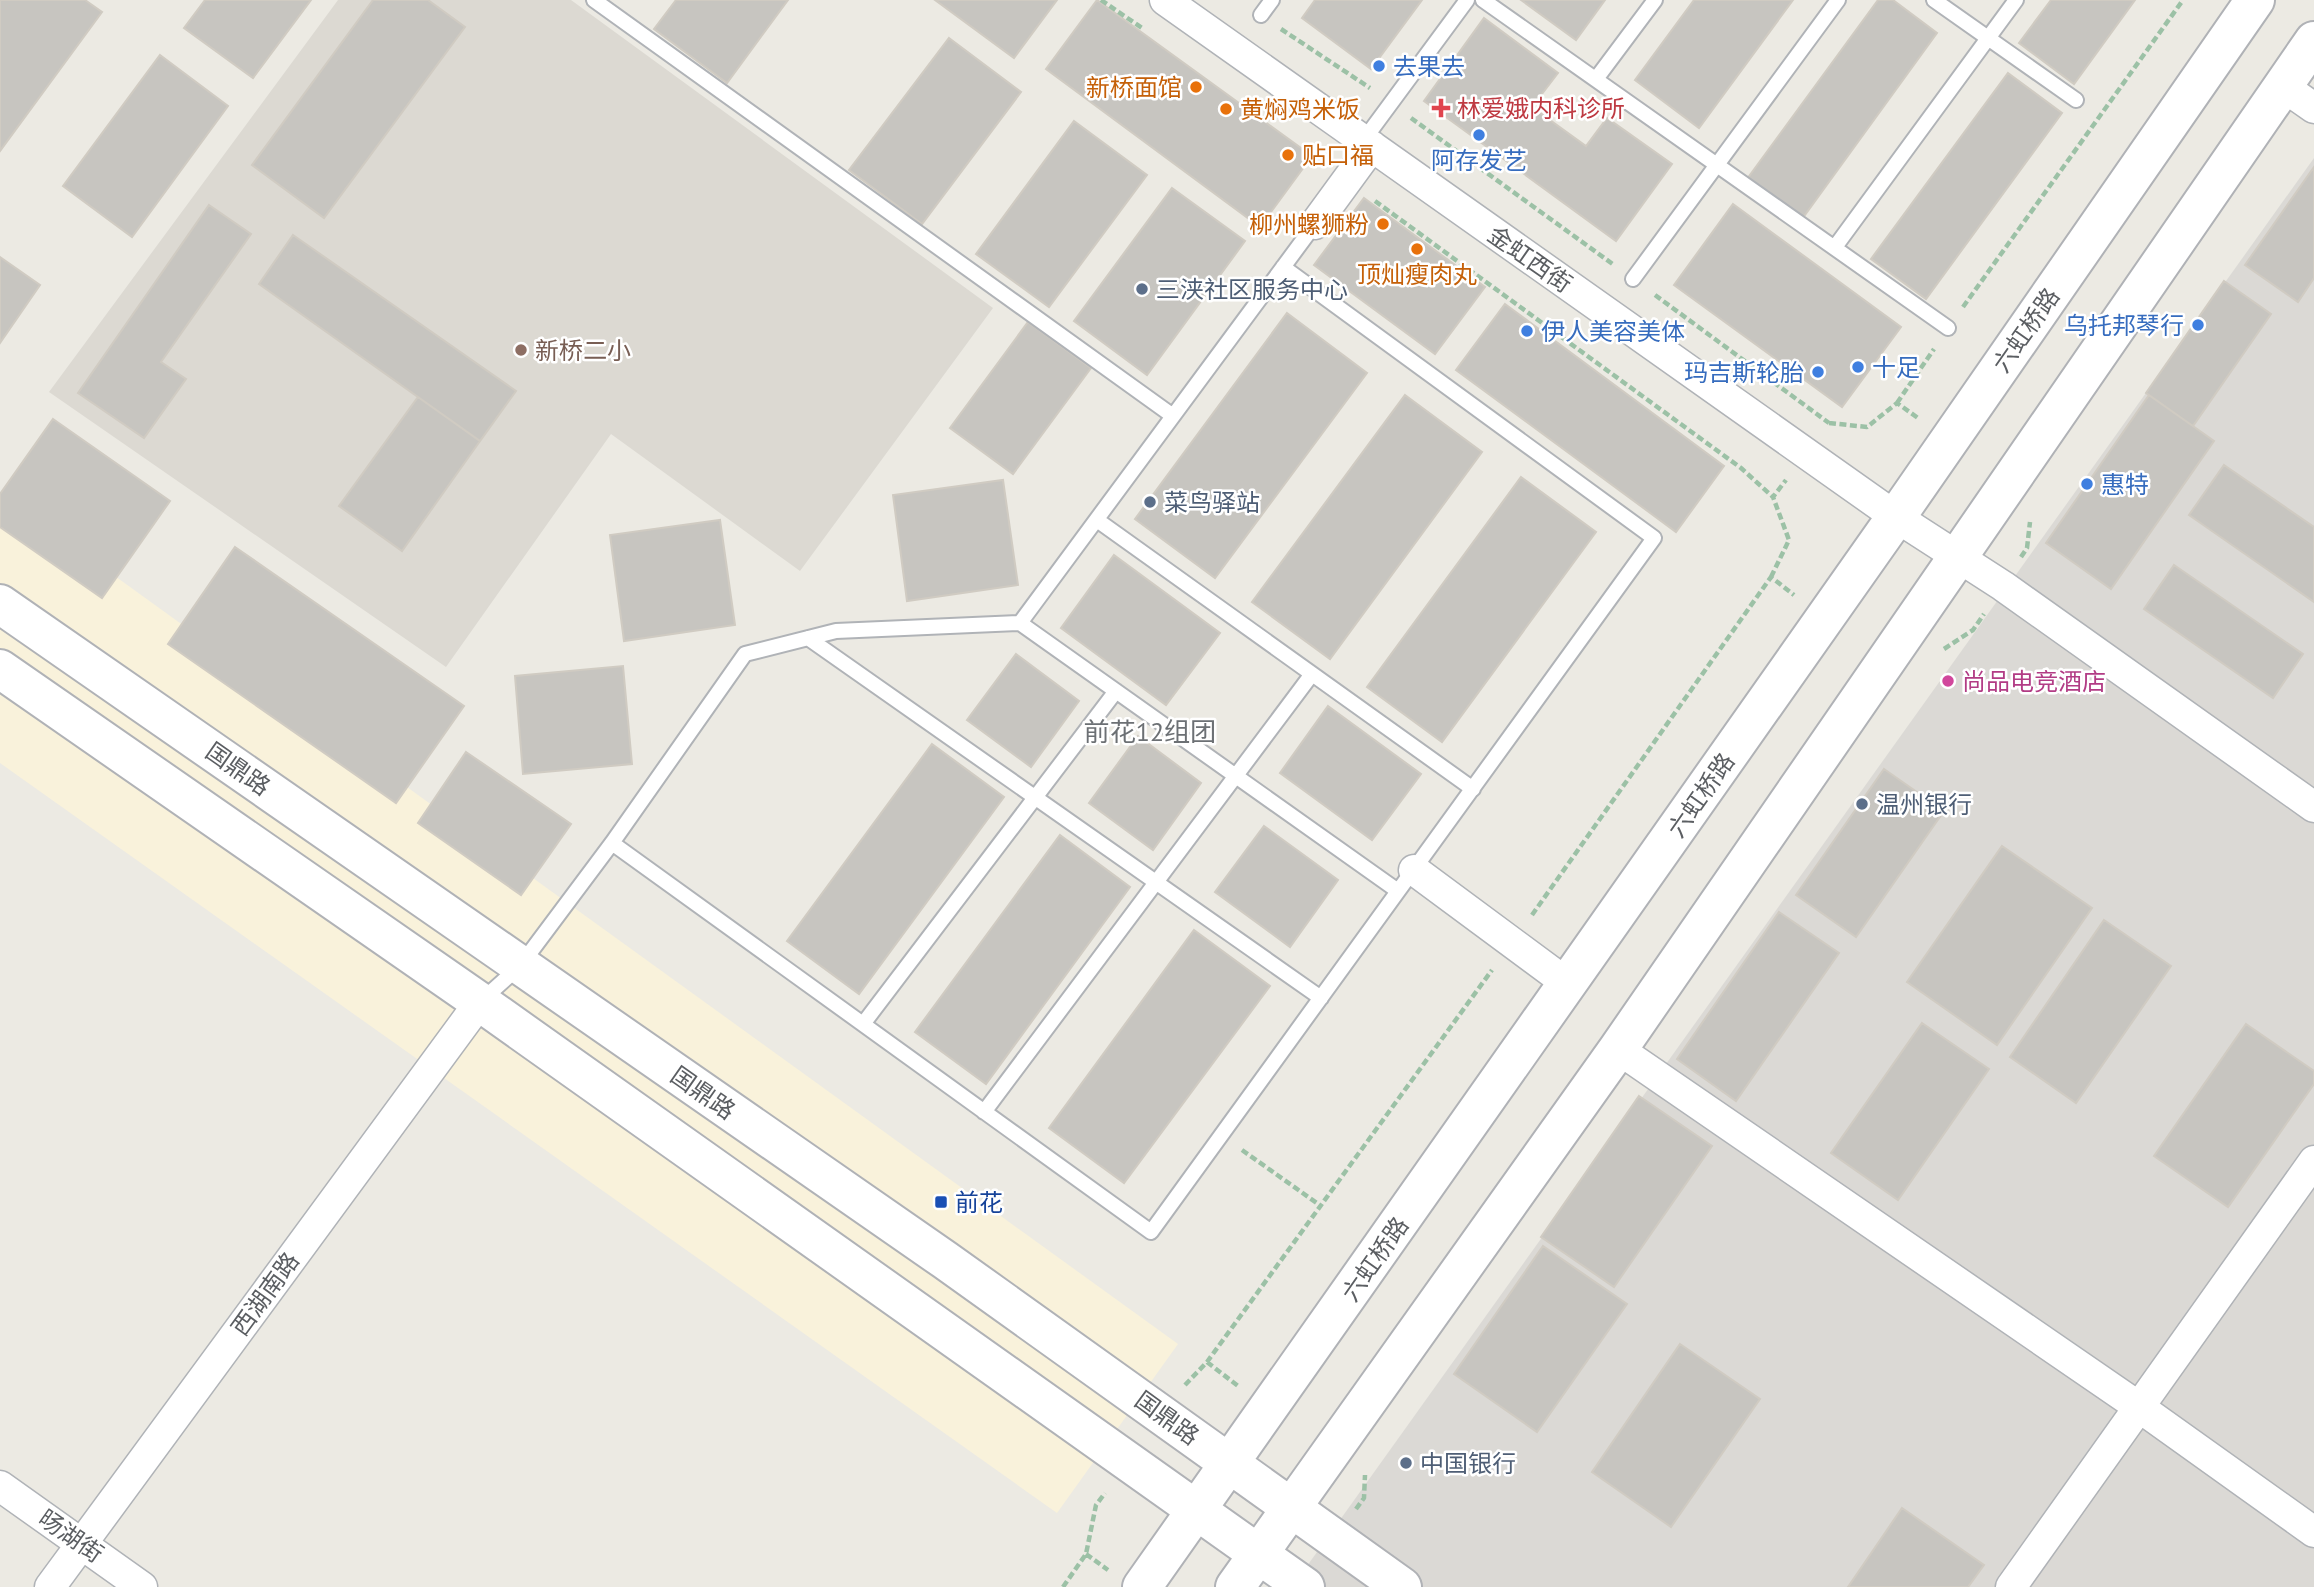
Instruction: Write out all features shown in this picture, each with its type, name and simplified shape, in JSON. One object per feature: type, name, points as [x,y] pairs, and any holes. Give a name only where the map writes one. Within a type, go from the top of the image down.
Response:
[{"type":"main road","name":"六虹桥路","points":[[1142,1587],[1199,1510],[1896,517],[2255,0]]},
{"type":"main road","points":[[1235,1587],[1618,1049],[1956,557],[2299,98],[2314,41]]},
{"type":"main road","name":"国鼎路","points":[[0,604],[933,1252],[1402,1587]]},
{"type":"main road","points":[[0,669],[480,1002],[1305,1587]]},
{"type":"street","name":"金虹西街","points":[[1165,0],[1896,517],[2003,586],[2314,807]]},
{"type":"street","points":[[1315,224],[1347,181],[1368,144]]},
{"type":"street","points":[[1406,881],[1568,984]]},
{"type":"street","name":"西湖南路","points":[[50,1587],[480,1002]]},
{"type":"street","points":[[1618,1049],[2139,1407],[2314,1532]]},
{"type":"street","points":[[2011,1587],[2314,1161]]},
{"type":"street","name":"旸湖街","points":[[0,1486],[142,1587]]},
{"type":"lane","points":[[594,0],[1173,416]]},
{"type":"lane","points":[[1261,15],[1272,0]]},
{"type":"lane","points":[[1368,144],[1391,103],[1467,0]]},
{"type":"lane","points":[[1483,0],[1948,328]]},
{"type":"lane","points":[[1596,79],[1655,0]]},
{"type":"lane","points":[[1633,279],[1838,0]]},
{"type":"lane","points":[[1934,0],[2076,100]]},
{"type":"lane","points":[[1835,247],[2016,0]]},
{"type":"lane","points":[[1020,623],[1315,224]]},
{"type":"lane","points":[[612,843],[1151,1232],[1654,538],[1283,267]]},
{"type":"lane","points":[[1097,520],[1473,789]]},
{"type":"lane","points":[[480,1002],[520,966],[612,843],[745,654],[836,631],[1020,623],[1236,776],[1406,881]]},
{"type":"lane","points":[[808,638],[1321,998]]},
{"type":"lane","points":[[984,1112],[1312,674]]},
{"type":"lane","points":[[863,1024],[1116,691]]},
{"type":"path","points":[[1101,0],[1146,31]]},
{"type":"path","points":[[1897,403],[2183,0]]},
{"type":"path","points":[[1261,15],[1391,103],[1829,423]]},
{"type":"path","points":[[1347,181],[1741,468],[1773,497]]},
{"type":"path","points":[[1222,1135],[1321,1206]]},
{"type":"path","points":[[1362,1478],[1364,1498]]},
{"type":"path","points":[[1063,1587],[1086,1554],[1096,1505]]},
{"type":"shaded area","name":"新桥二小","points":[[338,0],[571,0],[993,308],[800,571],[611,434],[446,667],[49,392]]},
{"type":"shaded area","points":[[2314,158],[2314,1587],[1292,1587]]},
{"type":"shaded area","points":[[0,493],[1178,1344],[1057,1513],[0,763]]},
{"type":"building","points":[[0,0],[85,0],[102,12],[0,151]]},
{"type":"building","points":[[205,0],[311,0],[253,78],[184,28]]},
{"type":"building","points":[[373,0],[428,0],[465,27],[324,218],[252,165]]},
{"type":"building","points":[[676,0],[788,0],[727,83],[654,29]]},
{"type":"building","points":[[935,0],[1057,0],[1014,58]]},
{"type":"building","points":[[1097,0],[1312,156],[1260,227],[1046,69]]},
{"type":"building","points":[[1315,0],[1422,0],[1371,69],[1302,18]]},
{"type":"building","points":[[1521,0],[1605,0],[1576,40]]},
{"type":"building","points":[[1694,0],[1793,0],[1699,128],[1635,80]]},
{"type":"building","points":[[1878,0],[1893,0],[1937,33],[1802,219],[1747,179]]},
{"type":"building","points":[[2051,0],[2135,0],[2074,84],[2019,43]]},
{"type":"building","points":[[1484,18],[1558,73],[1532,107],[1586,146],[1607,118],[1672,164],[1616,241],[1424,101]]},
{"type":"building","points":[[949,38],[1021,92],[922,224],[849,170]]},
{"type":"building","points":[[160,55],[228,106],[132,237],[63,186]]},
{"type":"building","points":[[2008,73],[2062,113],[1926,299],[1871,259]]},
{"type":"building","points":[[1074,121],[1147,175],[1049,307],[976,254]]},
{"type":"building","points":[[2314,167],[2314,278],[2298,302],[2245,265]]},
{"type":"building","points":[[1172,188],[1245,241],[1147,375],[1074,321]]},
{"type":"building","points":[[1364,198],[1485,287],[1435,354],[1314,265]]},
{"type":"building","points":[[1733,204],[1901,327],[1842,407],[1674,285]]},
{"type":"building","points":[[209,205],[251,234],[161,362],[186,379],[144,438],[78,393]]},
{"type":"building","points":[[293,235],[516,391],[480,441],[259,284]]},
{"type":"building","points":[[0,257],[40,285],[0,343]]},
{"type":"building","points":[[2224,281],[2271,314],[2193,426],[2146,393]]},
{"type":"building","points":[[1505,304],[1724,466],[1676,532],[1456,370]]},
{"type":"building","points":[[1287,313],[1367,373],[1215,578],[1135,519]]},
{"type":"building","points":[[1028,322],[1091,368],[1013,474],[950,428]]},
{"type":"building","points":[[1405,395],[1482,452],[1330,659],[1252,602]]},
{"type":"building","points":[[2149,395],[2214,441],[2111,589],[2046,543]]},
{"type":"building","points":[[418,397],[480,441],[402,551],[339,506]]},
{"type":"building","points":[[53,419],[170,501],[102,598],[0,527],[0,494]]},
{"type":"building","points":[[2224,465],[2314,527],[2314,602],[2189,515]]},
{"type":"building","points":[[1521,477],[1596,532],[1442,742],[1367,687]]},
{"type":"building","points":[[1003,480],[1018,585],[907,601],[893,495]]},
{"type":"building","points":[[720,520],[735,625],[624,641],[610,535]]},
{"type":"building","points":[[235,547],[464,706],[396,803],[168,644]]},
{"type":"building","points":[[1114,555],[1220,633],[1166,705],[1061,628]]},
{"type":"building","points":[[2174,565],[2303,654],[2273,698],[2144,609]]},
{"type":"building","points":[[1016,654],[1079,701],[1031,767],[967,720]]},
{"type":"building","points":[[623,666],[632,764],[523,774],[515,676]]},
{"type":"building","points":[[1328,706],[1421,774],[1372,840],[1280,773]]},
{"type":"building","points":[[1138,736],[1201,783],[1153,850],[1089,803]]},
{"type":"building","points":[[932,744],[1004,797],[859,994],[787,941]]},
{"type":"building","points":[[466,752],[571,824],[521,895],[418,823]]},
{"type":"building","points":[[1884,769],[1944,811],[1856,937],[1796,895]]},
{"type":"building","points":[[1264,826],[1338,880],[1290,947],[1215,892]]},
{"type":"building","points":[[1060,835],[1130,887],[986,1084],[915,1032]]},
{"type":"building","points":[[2002,846],[2092,908],[1997,1045],[1907,982]]},
{"type":"building","points":[[1779,912],[1839,953],[1736,1101],[1677,1059]]},
{"type":"building","points":[[2104,920],[2171,966],[2076,1103],[2010,1057]]},
{"type":"building","points":[[1194,930],[1270,986],[1124,1183],[1049,1128]]},
{"type":"building","points":[[1922,1023],[1989,1069],[1898,1200],[1831,1153]]},
{"type":"building","points":[[2246,1024],[2314,1071],[2314,1084],[2228,1207],[2154,1156]]},
{"type":"building","points":[[1639,1096],[1712,1146],[1614,1287],[1541,1237]]},
{"type":"building","points":[[1543,1246],[1627,1304],[1537,1432],[1454,1374]]},
{"type":"building","points":[[1680,1344],[1760,1399],[1671,1527],[1592,1472]]},
{"type":"building","points":[[1902,1508],[1984,1565],[1968,1587],[1848,1587]]},
{"type":"place","name":"去果去","points":[[1379,66]]},
{"type":"place","name":"新桥面馆","points":[[1196,87]]},
{"type":"place","name":"林爱娥内科诊所","points":[[1441,108]]},
{"type":"place","name":"黄焖鸡米饭","points":[[1226,109]]},
{"type":"place","name":"阿存发艺","points":[[1479,135]]},
{"type":"place","name":"贴口福","points":[[1288,155]]},
{"type":"place","name":"柳州螺狮粉","points":[[1383,224]]},
{"type":"place","name":"顶灿瘦肉丸","points":[[1417,249]]},
{"type":"place","name":"三浃社区服务中心","points":[[1142,289]]},
{"type":"place","name":"乌托邦琴行","points":[[2198,325]]},
{"type":"place","name":"伊人美容美体","points":[[1527,331]]},
{"type":"place","name":"新桥二小","points":[[521,350]]},
{"type":"place","name":"十足","points":[[1858,367]]},
{"type":"place","name":"玛吉斯轮胎","points":[[1818,372]]},
{"type":"place","name":"惠特","points":[[2087,484]]},
{"type":"place","name":"菜鸟驿站","points":[[1150,502]]},
{"type":"place","name":"尚品电竞酒店","points":[[1948,681]]},
{"type":"place","name":"温州银行","points":[[1862,804]]},
{"type":"place","name":"前花","points":[[941,1202]]},
{"type":"place","name":"中国银行","points":[[1406,1463]]},
{"type":"district","name":"前花12组团","points":[[1150,731]]}]
